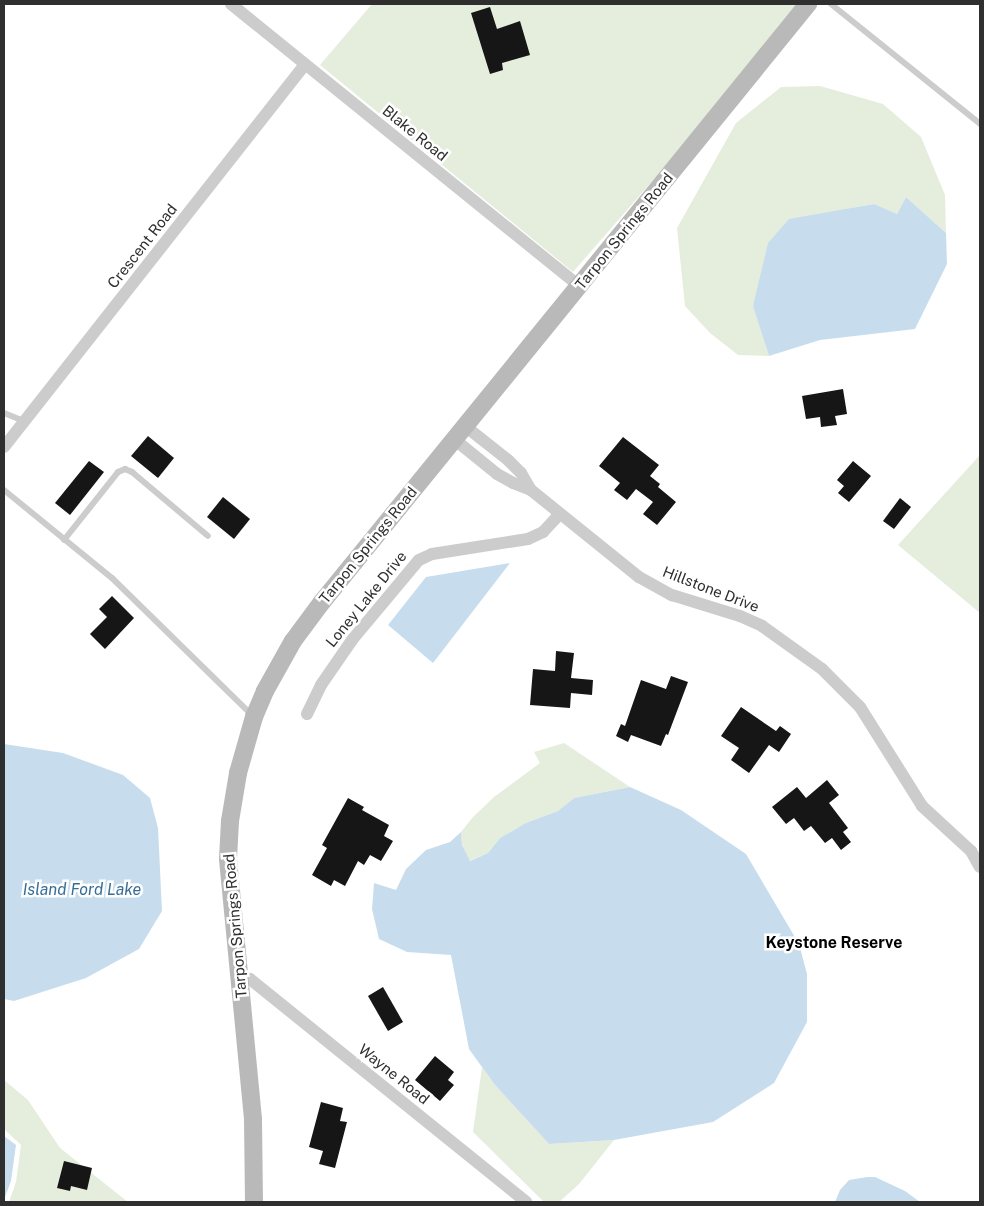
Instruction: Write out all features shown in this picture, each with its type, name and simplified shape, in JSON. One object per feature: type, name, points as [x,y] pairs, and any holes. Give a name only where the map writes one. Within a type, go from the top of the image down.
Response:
[{"type":"main road","name":"Tarpon Springs Road","points":[[254,1202],[253,1119],[230,886],[229,831],[238,773],[254,717],[265,691],[293,641],[322,602],[808,4]]},
{"type":"street","name":"Blake Road","points":[[231,4],[579,286]]},
{"type":"street","name":"Crescent Road","points":[[4,447],[305,64]]},
{"type":"street","name":"Hillstone Drive","points":[[460,433],[508,460],[521,473],[531,490]]},
{"type":"street","name":"Hillstone Drive","points":[[460,433],[497,474],[531,490],[622,565],[657,587],[688,601],[740,616],[762,626],[822,669],[860,707],[922,806],[971,851],[980,867]]},
{"type":"street","points":[[497,474],[508,460]]},
{"type":"street","name":"Loney Lake Drive","points":[[307,714],[321,685],[347,647],[419,560],[432,554],[528,539],[543,532],[560,514]]},
{"type":"street","name":"Wayne Road","points":[[239,977],[250,979],[526,1202]]},
{"type":"lane","points":[[831,4],[980,124]]},
{"type":"lane","points":[[4,413],[24,421]]},
{"type":"lane","points":[[64,540],[118,472],[125,469],[132,472],[208,536]]},
{"type":"lane","points":[[4,490],[112,578],[200,667],[254,717]]},
{"type":"green space","points":[[372,4],[799,4],[702,124],[573,272],[320,65]]},
{"type":"green space","points":[[820,86],[883,104],[921,137],[945,195],[946,233],[906,197],[897,214],[873,204],[852,208],[753,305],[769,356],[738,355],[710,333],[685,306],[677,228],[736,123],[781,87]]},
{"type":"green space","points":[[980,455],[980,613],[898,545]]},
{"type":"green space","points":[[564,743],[630,787],[574,798],[558,811],[527,823],[500,838],[488,853],[469,861],[462,845],[461,832],[473,817],[494,797],[540,763],[534,752]]},
{"type":"green space","points":[[482,1067],[495,1085],[549,1144],[614,1140],[579,1184],[559,1202],[544,1202],[473,1132]]},
{"type":"green space","points":[[4,1080],[28,1100],[60,1148],[128,1202],[9,1202],[16,1182],[21,1145],[4,1129]]},
{"type":"water","points":[[906,197],[946,233],[947,264],[915,329],[820,340],[769,356],[753,306],[768,243],[789,219],[874,204],[897,214]]},
{"type":"water","points":[[510,563],[433,663],[388,625],[426,577]]},
{"type":"water","name":"Island Ford Lake","points":[[4,744],[63,753],[123,775],[150,798],[158,828],[162,911],[139,949],[86,978],[14,1001],[4,999]]},
{"type":"water","points":[[630,787],[681,810],[746,854],[799,944],[807,974],[807,1022],[774,1083],[713,1122],[614,1140],[549,1144],[495,1085],[469,1049],[451,955],[407,952],[379,939],[372,909],[374,883],[396,890],[406,869],[426,850],[450,842],[461,832],[462,845],[470,861],[488,853],[500,838],[526,823],[558,811],[574,798]]},
{"type":"water","points":[[4,1136],[16,1145],[11,1181],[4,1200]]},
{"type":"water","points":[[875,1177],[905,1191],[920,1202],[835,1202],[840,1190],[849,1180]]},
{"type":"building","points":[[490,7],[497,29],[520,21],[530,55],[502,63],[503,70],[490,74],[471,13]]},
{"type":"building","points":[[843,389],[847,414],[835,416],[837,425],[821,427],[820,417],[806,419],[802,396]]},
{"type":"building","points":[[148,436],[174,458],[158,478],[131,456]]},
{"type":"building","points":[[623,437],[659,465],[650,476],[660,484],[658,487],[676,502],[657,525],[643,514],[653,502],[636,489],[627,500],[614,490],[620,483],[599,466]]},
{"type":"building","points":[[89,461],[104,472],[70,515],[55,503]]},
{"type":"building","points":[[853,461],[871,476],[849,502],[838,493],[844,486],[837,480]]},
{"type":"building","points":[[223,497],[250,519],[234,539],[207,517]]},
{"type":"building","points":[[900,498],[911,507],[894,529],[883,521]]},
{"type":"building","points":[[112,596],[134,618],[105,649],[90,634],[107,617],[99,609]]},
{"type":"building","points":[[556,651],[574,653],[571,678],[593,680],[592,695],[571,693],[570,708],[530,705],[533,669],[555,671]]},
{"type":"building","points":[[671,676],[688,682],[668,735],[666,734],[661,746],[631,735],[628,742],[616,736],[621,724],[625,726],[641,680],[666,689]]},
{"type":"building","points":[[741,707],[776,731],[780,726],[791,734],[779,752],[769,745],[749,773],[731,760],[739,748],[721,736]]},
{"type":"building","points":[[827,780],[839,795],[829,803],[848,828],[843,832],[851,842],[841,850],[832,838],[825,843],[811,826],[804,831],[794,818],[786,824],[772,807],[797,787],[806,798]]},
{"type":"building","points":[[348,798],[364,807],[362,810],[389,825],[384,836],[393,841],[381,861],[370,855],[364,865],[358,861],[345,886],[334,880],[331,886],[312,875],[327,848],[322,845]]},
{"type":"building","points":[[383,987],[403,1022],[388,1031],[368,996]]},
{"type":"building","points":[[435,1056],[454,1072],[448,1080],[454,1085],[440,1101],[415,1080]]},
{"type":"building","points":[[321,1102],[343,1108],[340,1121],[347,1122],[335,1168],[319,1164],[323,1151],[309,1147]]},
{"type":"building","points":[[64,1161],[92,1168],[87,1190],[71,1186],[70,1191],[57,1188]]},
{"type":"district","name":"Keystone Reserve","points":[[834,943]]}]
